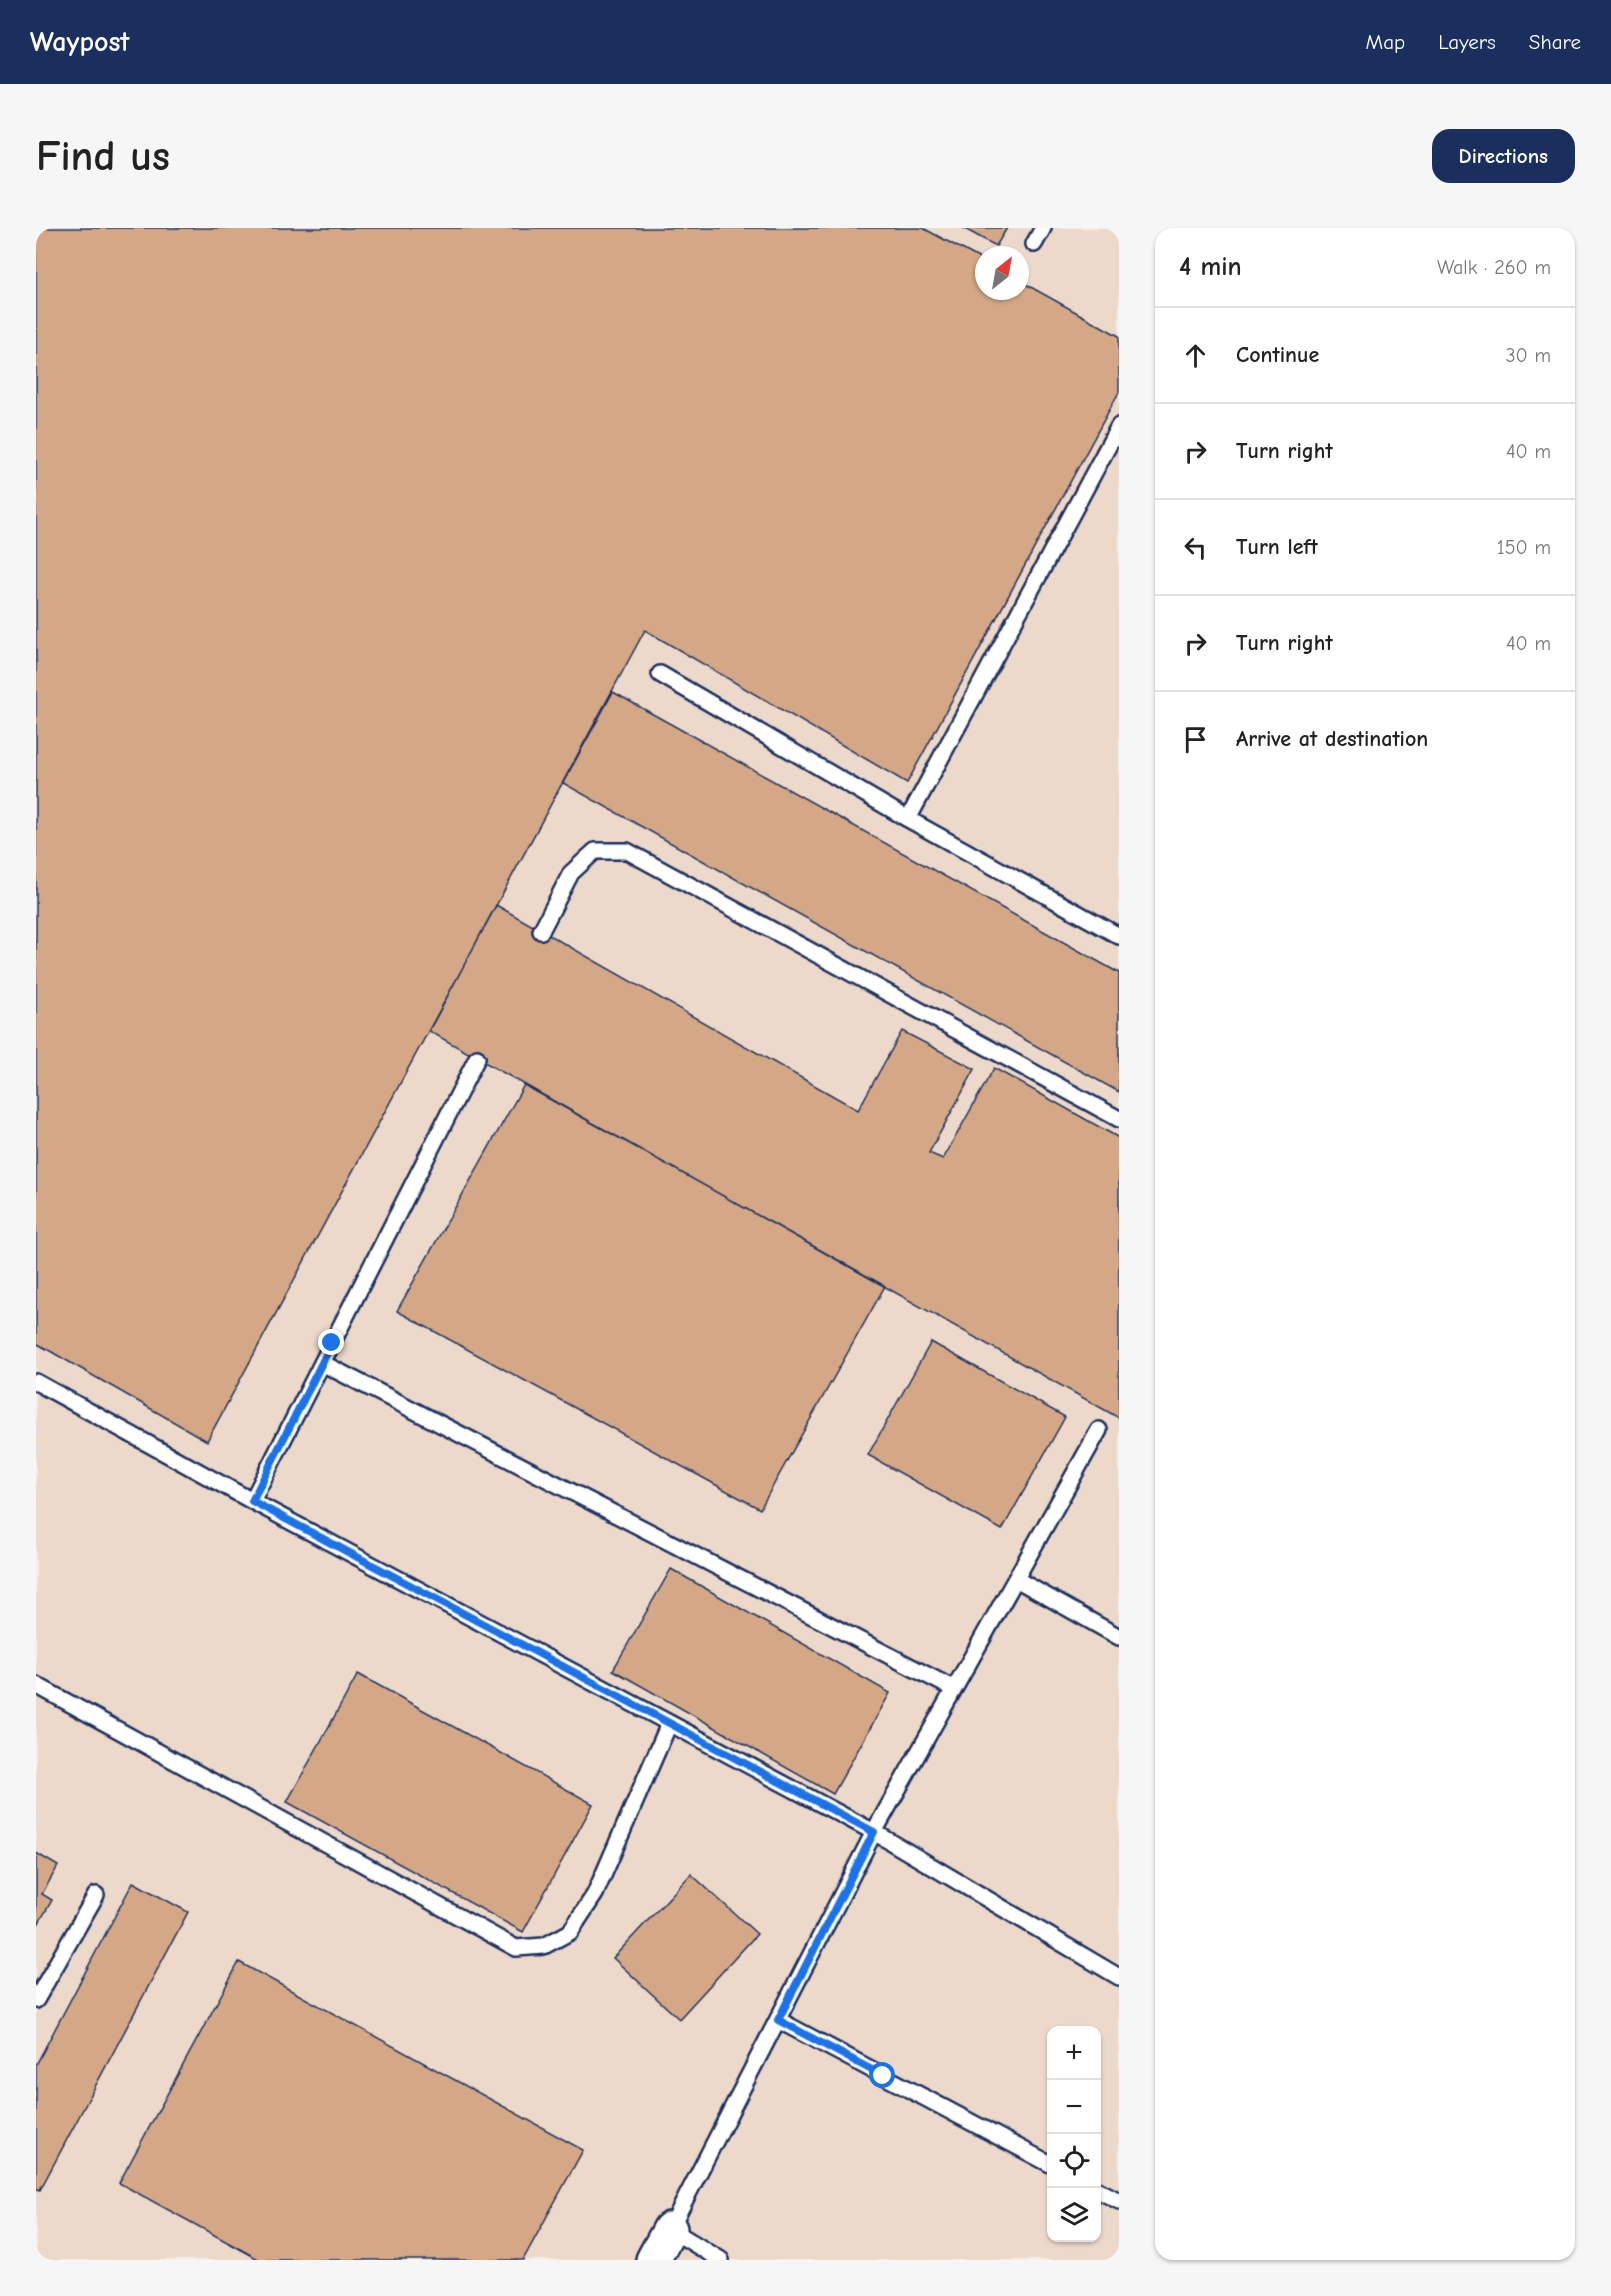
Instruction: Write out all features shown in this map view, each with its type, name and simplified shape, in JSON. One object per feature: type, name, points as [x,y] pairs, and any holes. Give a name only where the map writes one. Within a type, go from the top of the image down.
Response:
[{"type":"street","points":[[652,2260],[670,2229]]},
{"type":"lane","points":[[1034,244],[1043,228]]},
{"type":"lane","points":[[908,819],[1119,426]]},
{"type":"lane","points":[[660,674],[908,819],[1119,936]]},
{"type":"lane","points":[[541,931],[571,873],[587,858],[595,851],[627,851],[1119,1119]]},
{"type":"lane","points":[[252,1501],[477,1058]]},
{"type":"lane","points":[[322,1363],[954,1689]]},
{"type":"lane","points":[[36,1382],[252,1501],[874,1832],[1119,1977]]},
{"type":"lane","points":[[721,2260],[670,2229],[874,1832],[1099,1430]]},
{"type":"lane","points":[[1016,1579],[1119,1637]]},
{"type":"lane","points":[[36,1685],[516,1948],[544,1946],[570,1932],[594,1894],[669,1724]]},
{"type":"lane","points":[[36,2000],[96,1895]]},
{"type":"lane","points":[[778,2020],[1047,2162]]},
{"type":"lane","points":[[1101,2192],[1119,2201]]},
{"type":"shaded area","points":[[36,228],[1119,228],[1119,2260],[36,2260]]},
{"type":"building","points":[[36,228],[923,228],[975,256],[975,300],[1029,300],[1029,286],[1119,336],[1119,392],[907,783],[645,630],[207,1441],[36,1343]]},
{"type":"building","points":[[963,228],[1007,228],[996,246]]},
{"type":"building","points":[[613,692],[1119,973],[1119,1092],[563,783]]},
{"type":"building","points":[[496,905],[858,1110],[902,1031],[975,1069],[929,1153],[943,1159],[994,1068],[1119,1138],[1119,1418],[429,1031]]},
{"type":"building","points":[[524,1085],[885,1286],[760,1509],[397,1311]]},
{"type":"building","points":[[931,1342],[1065,1417],[1002,1530],[868,1455]]},
{"type":"building","points":[[671,1569],[890,1693],[833,1794],[613,1670]]},
{"type":"building","points":[[358,1674],[593,1804],[523,1932],[287,1802]]},
{"type":"building","points":[[36,1853],[58,1866],[42,1894],[52,1900],[36,1928]]},
{"type":"building","points":[[691,1874],[757,1934],[679,2019],[613,1958]]},
{"type":"building","points":[[133,1882],[188,1912],[40,2190],[36,2188],[36,2065]]},
{"type":"building","points":[[239,1962],[583,2150],[523,2260],[260,2260],[119,2183]]},
{"type":"route","points":[[332,1343],[252,1501],[874,1832],[778,2020],[883,2076]]}]
